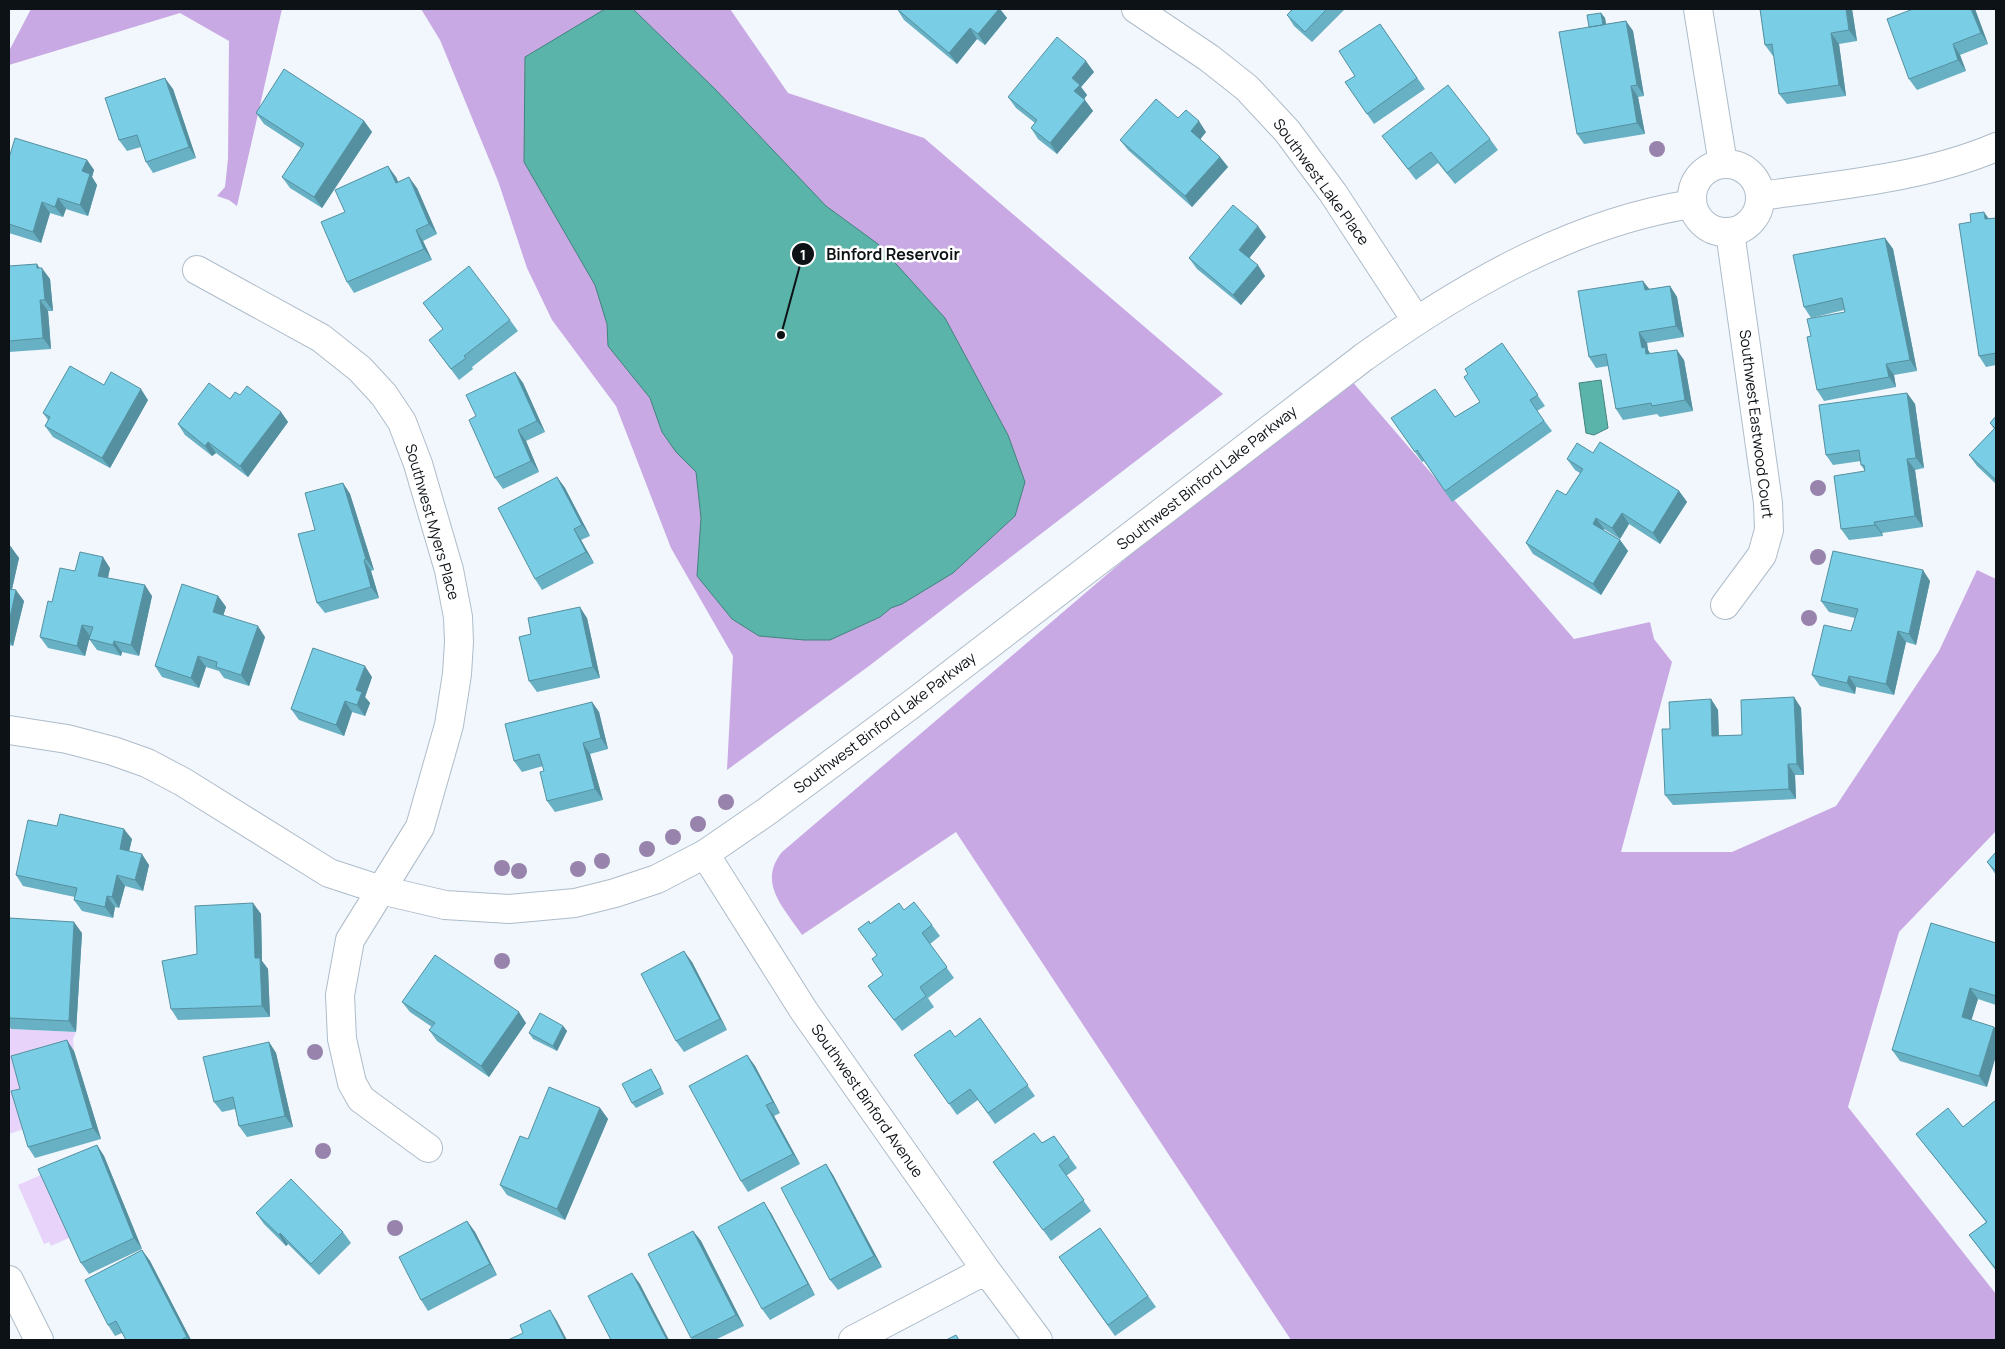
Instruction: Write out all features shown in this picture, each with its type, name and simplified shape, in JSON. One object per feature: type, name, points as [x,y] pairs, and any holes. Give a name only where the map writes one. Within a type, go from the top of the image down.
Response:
[{"type":"street","name":"Southwest Lake Place","points":[[1136,9],[1209,58],[1247,88],[1287,131],[1333,193],[1416,320]]},
{"type":"street","points":[[1698,9],[1723,164]]},
{"type":"street","points":[[1760,196],[1848,184],[1918,170],[1959,160],[1996,147]]},
{"type":"street","points":[[1723,164],[1738,166],[1751,175],[1756,182],[1760,196],[1756,213],[1752,220],[1746,226],[1730,232],[1713,230],[1699,220],[1692,204],[1694,186],[1699,178],[1705,171],[1723,164]]},
{"type":"street","name":"Southwest Binford Lake Parkway","points":[[9,730],[66,739],[113,750],[147,764],[183,782],[329,873],[381,890],[445,905],[509,909],[575,902],[615,893],[657,879],[705,854],[909,706],[1364,357],[1416,320],[1522,260],[1576,237],[1655,211],[1692,204]]},
{"type":"street","name":"Southwest Eastwood Court","points":[[1725,605],[1762,555],[1769,530],[1768,503],[1730,232]]},
{"type":"street","name":"Southwest Myers Place","points":[[197,270],[321,338],[360,369],[384,395],[402,422],[418,464],[449,570],[458,617],[459,642],[457,674],[449,725],[420,827],[350,940],[340,995],[342,1039],[352,1083],[361,1099],[428,1148]]},
{"type":"street","name":"Southwest Binford Avenue","points":[[705,854],[804,1011],[986,1270],[1038,1340]]},
{"type":"street","points":[[853,1340],[986,1270]]},
{"type":"street","points":[[9,1280],[39,1340]]},
{"type":"shaded area","points":[[31,9],[282,9],[237,206],[229,200],[217,196],[225,187],[228,159],[229,41],[180,13],[9,65],[9,51]]},
{"type":"shaded area","points":[[421,9],[730,9],[788,93],[924,138],[1223,394],[869,666],[727,770],[733,656],[671,548],[616,406],[552,320],[527,268],[498,181],[440,40]]},
{"type":"shaded area","points":[[605,9],[633,9],[715,89],[826,206],[878,244],[945,318],[1008,435],[1025,482],[1015,516],[953,573],[902,604],[891,608],[880,617],[830,640],[759,636],[732,619],[697,576],[701,518],[696,472],[676,452],[662,432],[650,398],[608,346],[607,324],[595,285],[524,162],[525,57]]},
{"type":"shaded area","points":[[1344,372],[1574,639],[1650,622],[1654,639],[1672,662],[1621,852],[1732,852],[1836,806],[1939,651],[1977,570],[1996,579],[1996,831],[1899,932],[1848,1107],[1996,1294],[1996,1340],[1291,1340],[956,832],[802,935],[781,905],[773,885],[772,874],[775,863],[782,852]]},
{"type":"shaded area","points":[[1601,380],[1608,428],[1594,435],[1586,433],[1579,383]]},
{"type":"shaded area","points":[[9,963],[11,1029],[76,1032],[73,1039],[74,1051],[19,1067],[27,1128],[9,1134]]},
{"type":"shaded area","points":[[43,1174],[71,1237],[51,1246],[49,1242],[44,1244],[18,1185]]},
{"type":"building","points":[[897,9],[999,9],[978,34],[970,28],[949,53]]},
{"type":"building","points":[[1293,9],[1327,9],[1305,32],[1287,15]]},
{"type":"building","points":[[1760,9],[1846,9],[1849,30],[1831,33],[1839,85],[1779,94],[1772,44],[1765,45]]},
{"type":"building","points":[[1913,9],[1971,9],[1981,33],[1953,44],[1958,60],[1909,79],[1887,19]]},
{"type":"building","points":[[1601,13],[1603,25],[1589,27],[1587,15]]},
{"type":"building","points":[[1626,21],[1637,85],[1631,86],[1637,123],[1577,134],[1559,32]]},
{"type":"building","points":[[1380,24],[1417,78],[1367,114],[1345,82],[1355,76],[1339,51]]},
{"type":"building","points":[[1057,37],[1086,61],[1072,78],[1080,85],[1074,91],[1085,100],[1050,143],[1031,128],[1037,120],[1008,97]]},
{"type":"building","points":[[284,69],[364,121],[314,197],[282,177],[304,144],[256,113]]},
{"type":"building","points":[[165,78],[189,147],[146,162],[137,135],[119,140],[105,98]]},
{"type":"building","points":[[1448,85],[1490,139],[1447,173],[1431,152],[1408,169],[1382,136]]},
{"type":"building","points":[[1156,99],[1178,118],[1186,110],[1199,121],[1191,131],[1220,157],[1185,196],[1120,140]]},
{"type":"building","points":[[15,138],[87,160],[82,171],[90,174],[80,205],[58,198],[55,207],[42,202],[33,232],[9,224],[9,158]]},
{"type":"building","points":[[388,166],[396,183],[409,177],[429,224],[416,230],[424,249],[347,282],[321,222],[345,212],[335,190]]},
{"type":"building","points":[[1233,205],[1258,226],[1239,250],[1258,265],[1233,295],[1189,258]]},
{"type":"building","points":[[1984,212],[1985,219],[1996,218],[1996,353],[1979,356],[1959,224],[1971,222],[1970,214]]},
{"type":"building","points":[[1885,238],[1910,360],[1886,364],[1889,377],[1817,390],[1807,337],[1811,336],[1807,319],[1845,312],[1842,298],[1804,307],[1793,255]]},
{"type":"building","points":[[37,264],[37,268],[42,268],[45,300],[40,300],[43,338],[9,341],[9,266]]},
{"type":"building","points":[[469,266],[510,320],[464,356],[466,358],[451,369],[429,340],[443,329],[423,303]]},
{"type":"building","points":[[1643,281],[1645,290],[1670,286],[1676,326],[1639,332],[1642,348],[1645,347],[1646,354],[1677,350],[1685,400],[1652,406],[1651,403],[1616,409],[1606,354],[1589,357],[1578,291]]},
{"type":"building","points":[[1502,343],[1538,395],[1530,400],[1544,421],[1445,491],[1417,450],[1415,452],[1391,418],[1435,389],[1455,417],[1480,402],[1464,377],[1468,374],[1465,369]]},
{"type":"building","points":[[70,366],[104,385],[111,372],[141,389],[102,458],[45,426],[50,417],[43,413]]},
{"type":"building","points":[[515,372],[537,421],[518,430],[531,461],[495,478],[469,420],[476,416],[466,395]]},
{"type":"building","points":[[209,383],[230,399],[235,392],[240,395],[247,386],[281,412],[240,466],[208,442],[205,446],[178,424]]},
{"type":"building","points":[[1907,393],[1916,458],[1907,459],[1915,516],[1874,522],[1875,525],[1841,529],[1834,476],[1865,471],[1864,465],[1861,465],[1859,450],[1826,455],[1819,405]]},
{"type":"building","points":[[1996,416],[1996,480],[1969,455],[1995,428],[1990,423]]},
{"type":"building","points":[[1600,442],[1679,491],[1653,533],[1622,513],[1612,528],[1596,518],[1593,524],[1620,540],[1593,584],[1526,543],[1557,490],[1566,495],[1583,469],[1567,459],[1577,443],[1593,453]]},
{"type":"building","points":[[557,477],[582,525],[574,529],[586,552],[535,579],[498,508]]},
{"type":"building","points":[[343,483],[366,559],[364,560],[371,587],[317,603],[298,534],[315,530],[305,493]]},
{"type":"building","points":[[1833,551],[1923,570],[1909,634],[1898,631],[1886,684],[1849,676],[1847,683],[1812,675],[1824,625],[1851,631],[1858,609],[1821,601]]},
{"type":"building","points":[[80,552],[103,557],[98,576],[145,585],[131,645],[114,641],[113,645],[89,639],[93,627],[82,625],[77,646],[40,637],[48,601],[52,602],[60,568],[75,571]]},
{"type":"building","points":[[182,584],[218,596],[213,612],[258,626],[241,675],[216,667],[217,662],[198,656],[191,678],[155,666]]},
{"type":"building","points":[[9,589],[16,590],[9,622]]},
{"type":"building","points":[[580,607],[593,667],[529,681],[519,637],[531,634],[528,618]]},
{"type":"building","points":[[313,648],[365,666],[356,690],[362,692],[357,705],[345,701],[336,725],[291,709]]},
{"type":"building","points":[[1794,697],[1797,764],[1788,764],[1789,789],[1665,795],[1662,729],[1670,729],[1669,702],[1711,699],[1712,736],[1742,735],[1741,700]]},
{"type":"building","points":[[592,702],[601,738],[583,743],[595,789],[547,801],[540,772],[544,771],[539,754],[514,761],[505,724]]},
{"type":"building","points":[[60,814],[124,829],[120,849],[142,854],[135,880],[117,875],[112,897],[107,896],[105,907],[74,900],[77,888],[16,875],[28,820],[57,826]]},
{"type":"building","points":[[1996,852],[1996,871],[1987,862]]},
{"type":"building","points":[[914,902],[932,925],[922,933],[947,967],[920,987],[926,996],[894,1020],[868,986],[883,975],[872,959],[877,955],[858,929],[869,921],[870,924],[899,903],[904,910]]},
{"type":"building","points":[[253,903],[255,958],[260,958],[262,1006],[171,1009],[162,961],[197,954],[195,906]]},
{"type":"building","points":[[9,918],[74,922],[69,1021],[9,1018]]},
{"type":"building","points":[[1931,923],[1996,943],[1996,996],[1970,988],[1962,1017],[1994,1027],[1979,1076],[1892,1050]]},
{"type":"building","points":[[684,951],[720,1019],[676,1041],[641,974]]},
{"type":"building","points":[[435,955],[519,1012],[481,1066],[429,1030],[435,1023],[402,1002]]},
{"type":"building","points":[[540,1013],[563,1026],[553,1046],[529,1033]]},
{"type":"building","points":[[980,1018],[1028,1085],[988,1113],[970,1089],[949,1104],[914,1055],[950,1030],[955,1037]]},
{"type":"building","points":[[67,1040],[93,1128],[28,1147],[11,1091],[20,1089],[11,1056]]},
{"type":"building","points":[[269,1042],[285,1116],[239,1126],[233,1097],[214,1102],[203,1057]]},
{"type":"building","points":[[747,1055],[773,1102],[766,1105],[793,1154],[741,1181],[689,1086]]},
{"type":"building","points":[[651,1069],[661,1088],[632,1103],[622,1084]]},
{"type":"building","points":[[549,1087],[600,1108],[557,1209],[500,1185],[520,1136],[528,1139]]},
{"type":"building","points":[[1996,1100],[1996,1269],[1969,1235],[1987,1222],[1916,1134],[1948,1108],[1963,1127]]},
{"type":"building","points":[[1034,1133],[1042,1143],[1054,1136],[1069,1157],[1059,1165],[1084,1200],[1043,1230],[993,1162]]},
{"type":"building","points":[[97,1145],[134,1238],[81,1263],[38,1169]]},
{"type":"building","points":[[826,1164],[874,1256],[830,1280],[781,1188]]},
{"type":"building","points":[[291,1179],[343,1232],[311,1264],[280,1233],[279,1235],[256,1213]]},
{"type":"building","points":[[764,1202],[808,1284],[762,1309],[718,1227]]},
{"type":"building","points":[[467,1221],[490,1264],[421,1300],[399,1257]]},
{"type":"building","points":[[1100,1228],[1148,1296],[1108,1325],[1059,1257]]},
{"type":"building","points":[[693,1231],[736,1315],[691,1338],[648,1254]]},
{"type":"building","points":[[142,1250],[187,1337],[181,1340],[126,1340],[116,1321],[108,1325],[85,1280]]},
{"type":"building","points":[[632,1273],[667,1340],[611,1340],[588,1296]]},
{"type":"building","points":[[550,1310],[565,1340],[508,1340],[523,1333],[520,1325]]},
{"type":"building","points":[[956,1335],[959,1340],[946,1340]]},
{"type":"place","name":"Binford Reservoir","points":[[781,335]]}]
